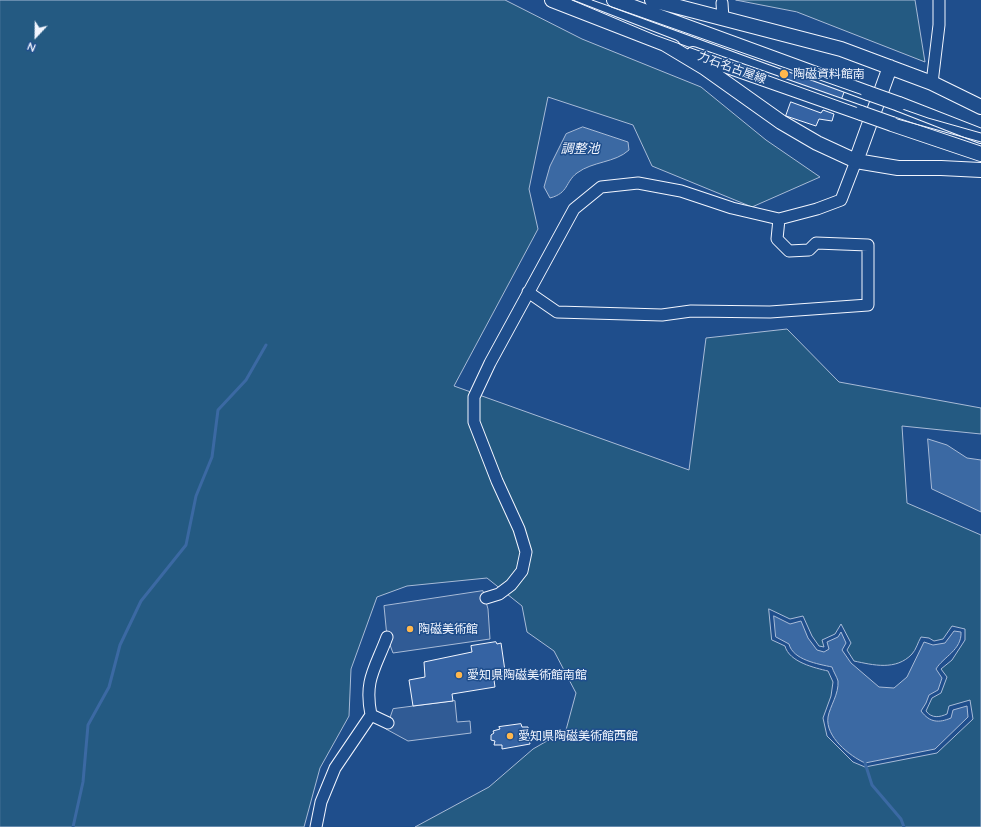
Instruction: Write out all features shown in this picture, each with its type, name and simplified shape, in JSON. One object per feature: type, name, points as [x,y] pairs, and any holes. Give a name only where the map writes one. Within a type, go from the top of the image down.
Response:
[{"type":"main road","name":"力石名古屋線","points":[[552,0],[665,44],[981,154]]},
{"type":"main road","name":"力石名古屋線","points":[[614,0],[899,104],[981,136]]},
{"type":"main road","points":[[652,0],[841,49],[932,83],[981,107]]},
{"type":"main road","points":[[665,44],[705,68],[781,122],[817,143],[856,161],[898,168],[981,170]]},
{"type":"main road","points":[[856,161],[890,67]]},
{"type":"street","points":[[932,83],[939,25],[939,0]]},
{"type":"street","points":[[722,3],[723,19]]},
{"type":"street","points":[[486,598],[499,594],[511,585],[522,571],[526,552],[519,529],[497,481],[474,422],[474,397],[490,363],[574,209],[601,186],[638,183],[681,191],[732,208],[779,219],[817,209],[842,200],[856,161]]},
{"type":"street","points":[[528,292],[557,312],[662,315],[691,311],[770,312],[868,305],[868,246],[816,243],[809,250],[789,251],[777,240],[779,219]]},
{"type":"street","points":[[316,827],[321,802],[335,768],[371,715],[367,698],[368,685],[387,637]]},
{"type":"street","points":[[371,715],[388,723]]},
{"type":"shaded area","points":[[0,0],[505,0],[582,39],[701,87],[766,140],[820,177],[752,207],[652,166],[633,125],[548,97],[529,189],[538,229],[454,386],[689,470],[706,338],[787,329],[839,382],[981,408],[981,434],[902,426],[907,503],[981,535],[981,827],[415,827],[489,787],[533,749],[566,730],[576,693],[554,651],[527,632],[522,606],[487,578],[407,586],[377,597],[351,669],[349,716],[320,768],[304,827],[0,827]],"holes":[[[769,609],[790,619],[803,616],[812,636],[819,646],[824,647],[822,640],[835,634],[841,624],[851,643],[847,650],[854,661],[876,665],[892,665],[906,659],[916,648],[921,637],[929,638],[934,641],[943,639],[952,626],[965,629],[965,640],[952,660],[941,669],[947,677],[941,693],[932,698],[926,711],[928,714],[936,717],[942,716],[947,714],[949,706],[970,700],[973,719],[937,753],[865,767],[853,762],[827,736],[823,718],[831,696],[833,682],[828,671],[810,666],[797,660],[787,652],[785,646],[772,640]]]},
{"type":"shaded area","points":[[736,0],[915,0],[925,62],[797,12]]},
{"type":"shaded area","points":[[483,591],[488,609],[490,639],[393,653],[387,637],[384,606]]},
{"type":"shaded area","points":[[455,701],[457,722],[470,721],[471,733],[408,741],[386,729],[393,709]]},
{"type":"water","name":"調整池","points":[[583,127],[628,142],[629,150],[617,157],[583,169],[573,176],[561,193],[550,198],[544,187],[550,166],[566,134]]},
{"type":"water","points":[[928,439],[947,445],[967,458],[981,460],[981,512],[932,489]]},
{"type":"water","points":[[774,616],[790,624],[801,621],[808,638],[817,650],[824,652],[829,649],[827,642],[838,637],[841,632],[846,643],[842,650],[851,663],[879,687],[894,688],[907,677],[924,642],[933,645],[945,643],[954,631],[961,632],[958,644],[936,669],[942,678],[938,690],[929,695],[921,711],[931,720],[943,721],[951,718],[953,710],[967,706],[968,717],[935,749],[865,763],[859,760],[846,751],[830,732],[828,717],[838,686],[838,681],[832,667],[813,663],[795,654],[789,644],[776,637]]},
{"type":"building","points":[[789,70],[845,90],[841,100],[785,81]]},
{"type":"building","points":[[791,102],[821,113],[823,110],[834,114],[832,121],[819,119],[816,126],[786,116]]},
{"type":"building","name":"愛知県陶磁美術館南館","points":[[496,642],[497,644],[501,643],[505,671],[493,673],[495,687],[452,694],[453,701],[413,706],[409,680],[425,677],[424,662],[472,652],[471,646]]},
{"type":"building","name":"愛知県陶磁美術館西館","points":[[521,724],[522,727],[528,727],[530,744],[502,749],[502,745],[494,745],[495,741],[491,740],[491,735],[494,733],[493,731],[500,729],[499,727]]},
{"type":"waterway","points":[[73,827],[83,782],[88,725],[109,687],[120,645],[141,601],[186,545],[196,496],[212,457],[218,410],[246,380],[266,345]]},
{"type":"waterway","points":[[865,763],[872,785],[901,819],[904,827]]},
{"type":"tram line","points":[[572,0],[655,35],[861,109],[981,142]]},
{"type":"tram line","points":[[592,0],[928,118],[981,133]]},
{"type":"place","name":"陶磁資料館南","points":[[784,74]]},
{"type":"place","name":"陶磁美術館","points":[[410,629]]},
{"type":"place","name":"愛知県陶磁美術館南館","points":[[459,675]]},
{"type":"place","name":"愛知県陶磁美術館西館","points":[[510,736]]}]
